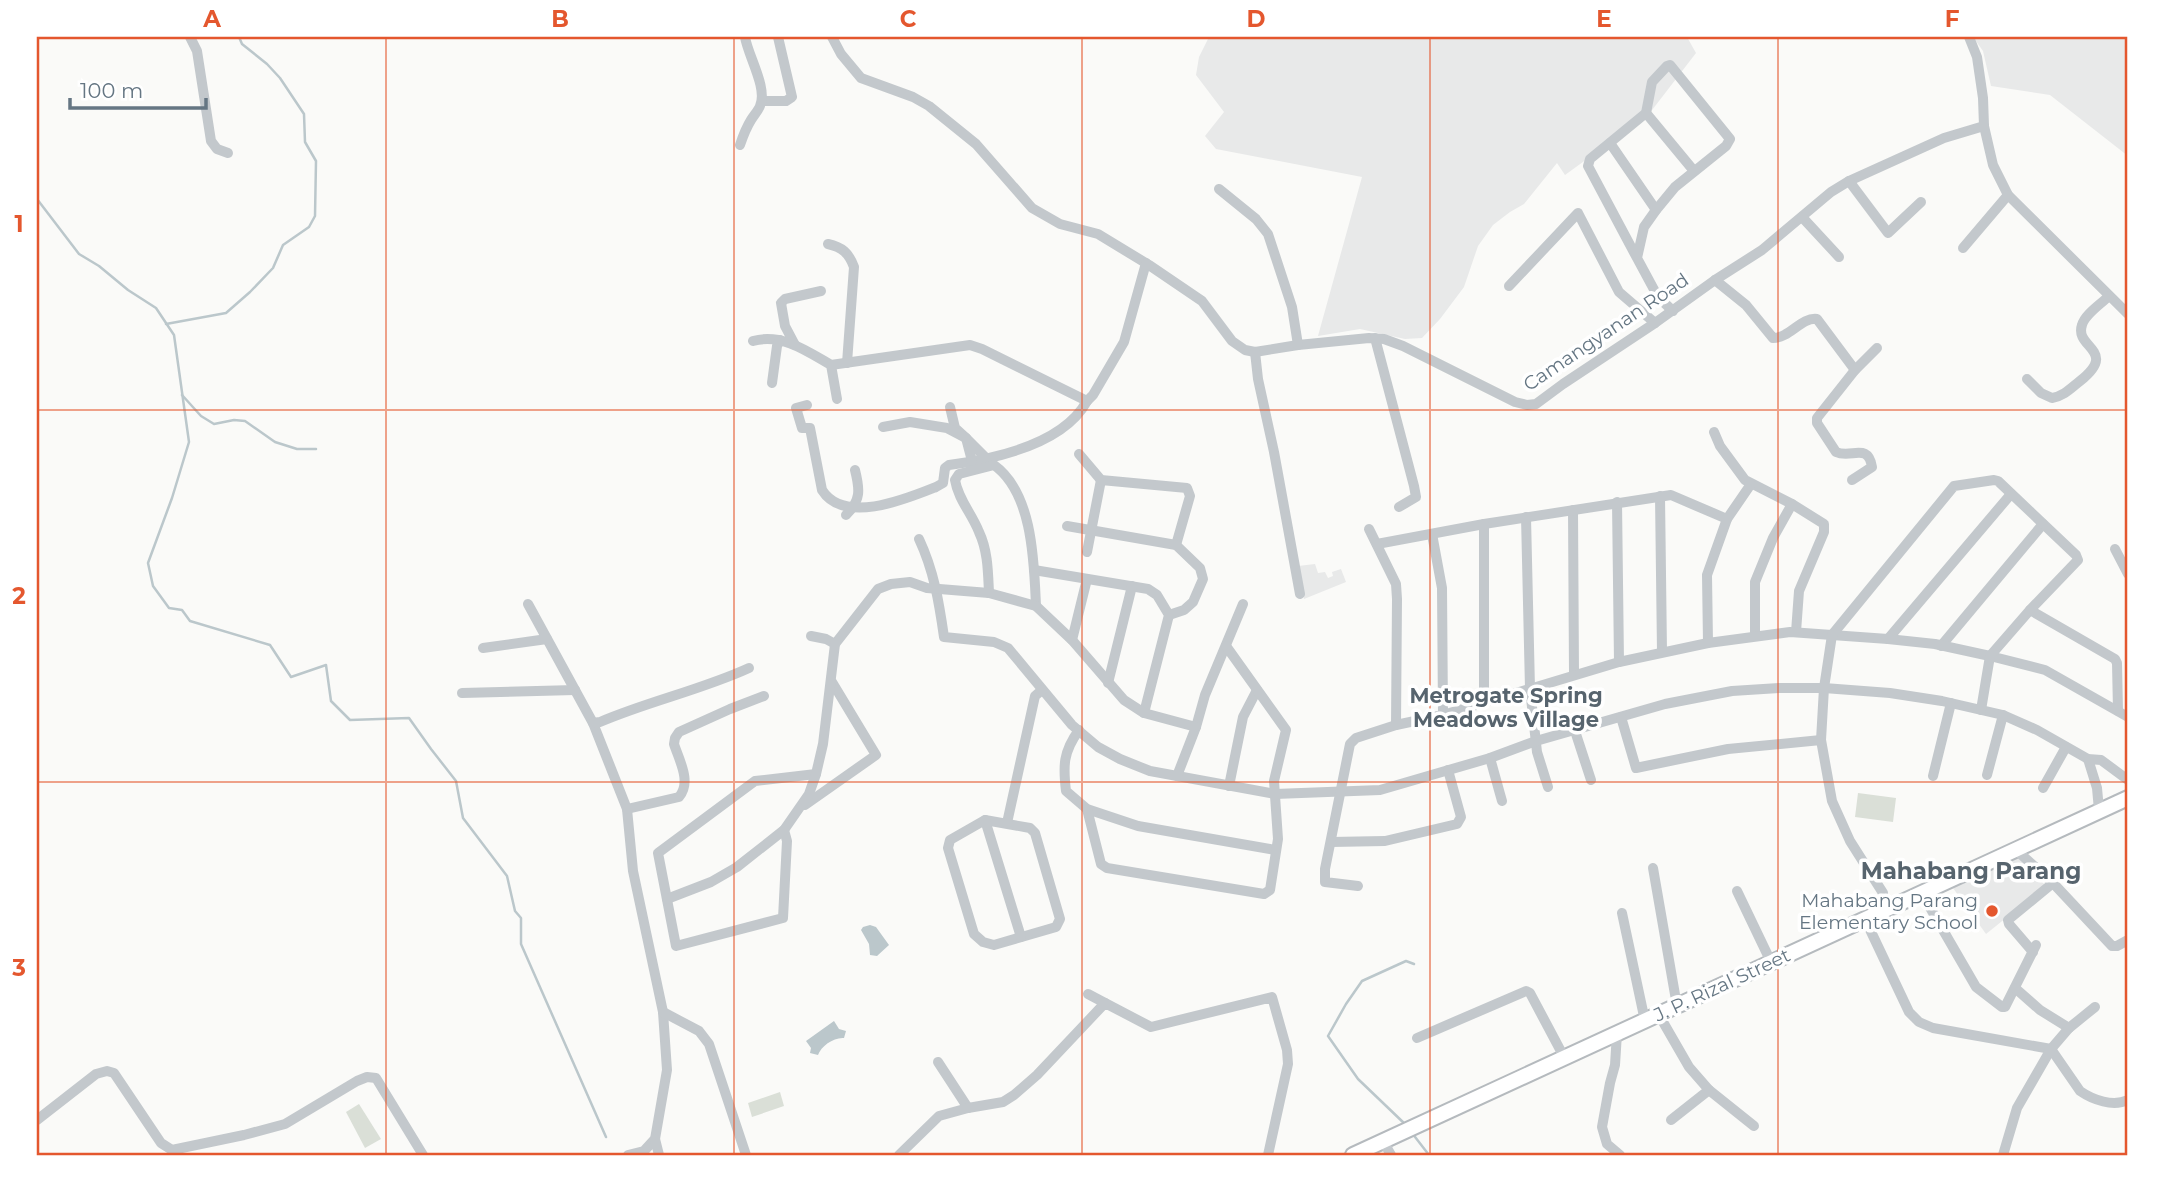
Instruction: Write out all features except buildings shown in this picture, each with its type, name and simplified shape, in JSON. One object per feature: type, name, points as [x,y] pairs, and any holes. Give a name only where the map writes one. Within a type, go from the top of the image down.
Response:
[{"type":"main road","name":"J. P. Rizal Street","points":[[1353,1155],[2128,797]]},
{"type":"street","points":[[190,37],[197,51],[211,141],[217,149],[228,153]]},
{"type":"street","points":[[740,145],[762,101],[761,87],[745,37]]},
{"type":"street","points":[[762,101],[786,101],[792,97],[778,37]]},
{"type":"street","points":[[832,37],[841,54],[861,78],[913,97],[929,106],[976,145],[1032,208],[1060,224],[1098,234],[1146,263],[1202,301],[1232,341],[1255,352],[1300,594]]},
{"type":"street","points":[[1969,37],[1978,57],[1984,126],[1993,165],[2008,195],[2128,314]]},
{"type":"street","points":[[1637,258],[1644,228],[1656,210],[1675,187],[1726,146],[1730,139],[1670,65],[1652,82],[1646,113],[1590,159],[1588,166],[1637,258],[1658,297],[1673,311]]},
{"type":"street","points":[[1646,113],[1694,171]]},
{"type":"street","name":"Camangyanan Road","points":[[1255,352],[1298,345],[1384,338],[1515,402],[1536,404],[1762,250],[1831,192],[1849,181],[1944,138],[1984,126]]},
{"type":"street","points":[[1610,143],[1656,210]]},
{"type":"street","points":[[1849,181],[1888,233],[1921,202]]},
{"type":"street","points":[[1219,190],[1256,219],[1268,234],[1292,307],[1298,345]]},
{"type":"street","points":[[1963,248],[2008,195]]},
{"type":"street","points":[[1509,286],[1578,213],[1619,292],[1656,323]]},
{"type":"street","points":[[1802,217],[1839,257]]},
{"type":"street","points":[[828,244],[839,247],[850,256],[855,267],[847,363]]},
{"type":"street","points":[[807,405],[796,408],[802,428],[810,428],[822,490],[827,498],[850,512],[936,487],[943,483],[945,468],[949,465],[1042,442],[1059,432],[1093,395],[1124,341],[1146,263]]},
{"type":"street","points":[[1715,280],[1746,305],[1773,338],[1779,338],[1810,318],[1817,319],[1855,370]]},
{"type":"street","points":[[795,345],[785,326],[781,303],[785,299],[821,291]]},
{"type":"street","points":[[2027,379],[2041,393],[2052,398],[2064,394],[2095,369],[2096,355],[2081,328],[2085,319],[2109,296]]},
{"type":"street","points":[[753,341],[766,338],[795,345],[831,365],[970,345],[1087,401]]},
{"type":"street","points":[[1375,338],[1416,497],[1399,507]]},
{"type":"street","points":[[772,383],[780,341]]},
{"type":"street","points":[[1852,480],[1872,467],[1871,461],[1865,453],[1841,455],[1836,452],[1817,418],[1855,370],[1877,348]]},
{"type":"street","points":[[831,365],[837,399]]},
{"type":"street","points":[[950,407],[955,428],[986,458]]},
{"type":"street","points":[[883,427],[911,422],[947,428],[966,438],[972,461]]},
{"type":"street","points":[[1714,432],[1720,446],[1745,480],[1824,524],[1825,532],[1799,592],[1796,632]]},
{"type":"street","points":[[1079,454],[1101,480],[1187,488],[1190,496],[1176,545]]},
{"type":"street","points":[[989,593],[988,562],[983,543],[955,480],[959,474],[994,465],[1004,472],[1018,496],[1030,531],[1036,606]]},
{"type":"street","points":[[850,512],[860,490],[855,470]]},
{"type":"street","points":[[1087,552],[1101,480]]},
{"type":"street","points":[[1883,893],[1850,841],[1832,801],[1821,740],[1824,688],[1832,635],[1956,485],[1996,480],[2076,555],[2078,560],[1990,656],[1981,710]]},
{"type":"street","points":[[1708,643],[1707,575],[1727,519],[1751,484]]},
{"type":"street","points":[[1888,639],[2011,494]]},
{"type":"street","points":[[1377,544],[1526,517],[1671,495],[1727,519]]},
{"type":"street","points":[[1660,496],[1662,652]]},
{"type":"street","points":[[1617,502],[1619,662]]},
{"type":"street","points":[[1755,636],[1755,582],[1773,538],[1792,504]]},
{"type":"street","points":[[1573,510],[1574,674]]},
{"type":"street","points":[[1526,517],[1530,690],[1537,752],[1548,788]]},
{"type":"street","points":[[1484,524],[1484,702]]},
{"type":"street","points":[[1941,646],[2043,524]]},
{"type":"street","points":[[1067,526],[1176,545],[1200,568],[1203,579],[1193,602],[1184,610],[1169,615]]},
{"type":"street","points":[[1369,529],[1395,584],[1396,725]]},
{"type":"street","points":[[1432,534],[1442,588],[1443,715]]},
{"type":"street","points":[[919,539],[937,589],[944,637],[995,642],[1008,648],[1042,690],[1098,747],[1150,771],[1275,794],[1380,790],[1665,704],[1732,691],[1824,688],[1867,690],[1951,703],[2003,715],[2037,730],[2088,759],[2101,760],[2125,778]]},
{"type":"street","points":[[2115,550],[2128,573]]},
{"type":"street","points":[[1034,570],[1148,589],[1157,595],[1169,615],[1144,713]]},
{"type":"street","points":[[1072,640],[1087,579]]},
{"type":"street","points":[[667,899],[711,882],[737,867],[784,830],[809,794],[816,774],[823,744],[835,644],[878,589],[891,584],[910,582],[927,588],[989,593],[1036,606],[1072,640],[1124,700],[1144,713],[1196,727]]},
{"type":"street","points":[[1108,683],[1132,586]]},
{"type":"street","points":[[528,604],[593,723],[627,809],[633,871],[663,1012],[667,1070],[654,1139],[659,1155]]},
{"type":"street","points":[[1178,776],[1205,695],[1243,604]]},
{"type":"street","points":[[2030,610],[2115,659],[2123,714]]},
{"type":"street","points":[[1358,886],[1325,882],[1325,869],[1350,744],[1356,738],[1530,690],[1574,674],[1662,652],[1708,643],[1796,632],[1941,646],[2045,670],[2123,714]]},
{"type":"street","points":[[811,636],[835,644]]},
{"type":"street","points":[[484,648],[547,639]]},
{"type":"street","points":[[1087,809],[1101,864],[1107,868],[1264,894],[1270,890],[1278,839],[1274,781],[1286,730],[1226,646]]},
{"type":"street","points":[[593,723],[705,687],[749,668]]},
{"type":"street","points":[[797,810],[876,755],[832,682]]},
{"type":"street","points":[[462,693],[575,690]]},
{"type":"street","points":[[1007,823],[1035,696],[1042,690]]},
{"type":"street","points":[[1229,786],[1243,717],[1257,691]]},
{"type":"street","points":[[627,809],[679,797],[684,791],[685,780],[674,744],[674,738],[679,732],[764,696]]},
{"type":"street","points":[[1933,776],[1951,703]]},
{"type":"street","points":[[1987,775],[2003,715]]},
{"type":"street","points":[[1621,717],[1636,768],[1728,749],[1821,740]]},
{"type":"street","points":[[1079,730],[1073,738],[1063,765],[1064,778],[1066,791],[1087,809],[1138,826],[1276,850]]},
{"type":"street","points":[[1575,731],[1591,780]]},
{"type":"street","points":[[2043,788],[2066,747]]},
{"type":"street","points":[[1490,758],[1502,801]]},
{"type":"street","points":[[2088,759],[2097,788],[2099,810]]},
{"type":"street","points":[[1331,842],[1385,841],[1457,824],[1461,817],[1448,770]]},
{"type":"street","points":[[784,830],[787,841],[783,918],[676,946],[658,853],[755,780],[816,774]]},
{"type":"street","points":[[2097,788],[2104,776],[2111,774],[2125,778]]},
{"type":"street","points":[[985,820],[1021,937]]},
{"type":"street","points":[[985,820],[1007,823],[1030,828],[1035,833],[1060,919],[1056,927],[994,945],[983,942],[974,934],[948,848],[950,840],[985,820]]},
{"type":"street","points":[[2015,849],[2053,883],[2112,946],[2128,940]]},
{"type":"street","points":[[1653,868],[1677,1006]]},
{"type":"street","points":[[1921,892],[1976,987],[2004,1007],[2034,948],[2008,920],[2053,883]]},
{"type":"street","points":[[1737,891],[1771,962]]},
{"type":"street","points":[[1622,912],[1652,1018],[1709,1090],[1754,1126]]},
{"type":"street","points":[[1865,919],[1909,1012],[1919,1022],[1933,1028],[2051,1049],[2080,1091],[2087,1096],[2110,1103],[2124,1103],[2128,1100]]},
{"type":"street","points":[[2015,988],[2040,1010],[2069,1028]]},
{"type":"street","points":[[1417,1038],[1526,990],[1564,1057]]},
{"type":"street","points":[[1088,994],[1151,1027],[1272,997],[1287,1050],[1288,1064],[1268,1155]]},
{"type":"street","points":[[899,1155],[939,1116],[1003,1102],[1014,1095],[1037,1075],[1105,1003]]},
{"type":"street","points":[[2003,1155],[2017,1108],[2051,1049],[2069,1028],[2095,1007]]},
{"type":"street","points":[[663,1012],[699,1031],[709,1044],[747,1155]]},
{"type":"street","points":[[1617,1033],[1615,1065],[1602,1127],[1607,1144],[1620,1155]]},
{"type":"street","points":[[938,1062],[968,1108]]},
{"type":"street","points":[[37,1120],[96,1074],[107,1071],[114,1073],[161,1143],[172,1150],[285,1124],[367,1077],[376,1078],[423,1155]]},
{"type":"street","points":[[1671,1120],[1709,1090]]},
{"type":"street","points":[[628,1155],[644,1151],[654,1139]]},
{"type":"street","points":[[1388,1139],[1391,1155]]},
{"type":"shaded area","points":[[1209,37],[1687,37],[1696,53],[1649,114],[1565,175],[1557,163],[1524,204],[1493,225],[1478,246],[1464,287],[1440,319],[1422,338],[1405,339],[1360,329],[1318,336],[1362,177],[1216,149],[1205,136],[1224,112],[1196,75],[1199,57]]},
{"type":"shaded area","points":[[1973,37],[2128,37],[2128,156],[2050,95],[1991,86],[1983,51]]},
{"type":"shaded area","points":[[1315,564],[1318,573],[1325,572],[1328,578],[1333,576],[1332,572],[1341,569],[1346,582],[1304,599],[1298,566]]},
{"type":"shaded area","points":[[1858,793],[1896,798],[1893,822],[1855,817]]},
{"type":"shaded area","name":"Mahabang Parang Elementary School","points":[[2015,854],[2046,886],[1986,934],[1953,888]]},
{"type":"shaded area","points":[[870,925],[876,927],[889,945],[877,956],[870,955],[869,944],[861,930]]},
{"type":"shaded area","points":[[834,1021],[839,1029],[846,1031],[844,1038],[828,1043],[818,1055],[810,1053],[811,1048],[806,1041]]},
{"type":"shaded area","points":[[780,1092],[784,1106],[752,1117],[748,1103]]},
{"type":"shaded area","points":[[359,1104],[381,1139],[365,1148],[346,1112]]},
{"type":"waterway","points":[[166,324],[226,313],[273,268],[283,245],[309,227],[315,216],[316,161],[305,142],[304,114],[280,78],[242,44],[239,37]]},
{"type":"waterway","points":[[37,199],[79,254],[156,308],[174,335],[189,442],[148,563],[153,586],[169,608],[182,610],[190,621],[270,645],[291,677],[326,665],[331,701],[350,720],[409,718],[456,781],[463,818],[507,876],[515,911],[521,918],[521,944],[606,1137]]},
{"type":"waterway","points":[[182,395],[201,416],[214,424],[245,421],[275,442],[297,449],[316,449]]},
{"type":"waterway","points":[[1406,1125],[1358,1079],[1328,1036],[1362,981],[1406,961],[1414,964]]},
{"type":"waterway","points":[[1412,1133],[1429,1155]]},
{"type":"place","name":"Mahabang Parang Elementary School","points":[[1992,911]]},
{"type":"district","name":"Metrogate Spring Meadows Village","points":[[1506,707]]},
{"type":"district","name":"Mahabang Parang","points":[[1971,871]]}]
